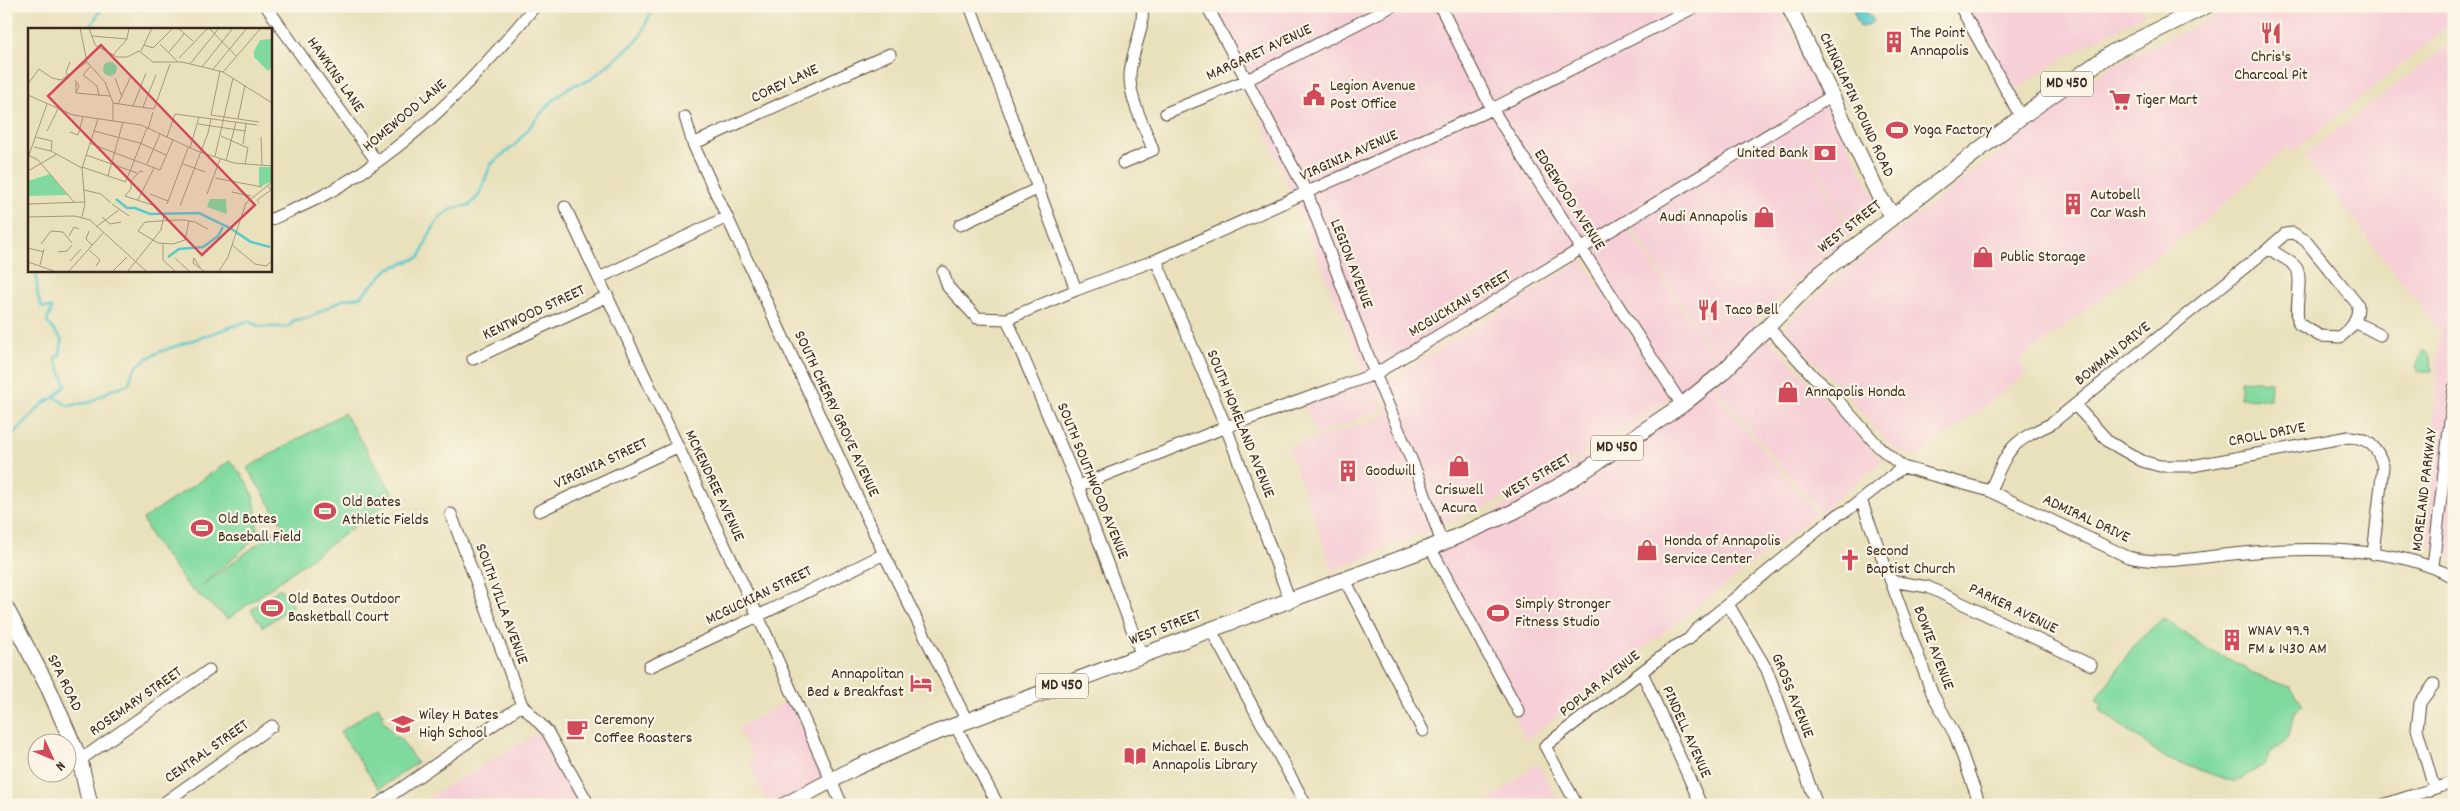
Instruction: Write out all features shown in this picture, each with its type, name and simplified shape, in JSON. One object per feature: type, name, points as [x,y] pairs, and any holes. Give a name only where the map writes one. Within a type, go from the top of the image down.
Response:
[{"type":"main road","name":"CHINQUAPIN ROUND ROAD","points":[[1789,6],[1879,196],[1893,216]]},
{"type":"main road","name":"WEST STREET","points":[[786,805],[871,760],[961,723],[1345,580],[1436,545],[1513,512],[1575,477],[1682,404],[1721,374],[1821,273],[2021,117],[2112,52],[2206,6]]},
{"type":"main road","name":"SPA ROAD","points":[[6,608],[49,689],[80,760],[90,805]]},
{"type":"street","name":"HAWKINS LANE","points":[[266,6],[377,162]]},
{"type":"street","name":"HOMEWOOD LANE","points":[[271,220],[322,196],[377,162],[414,134],[450,102],[489,61],[535,6]]},
{"type":"street","points":[[970,6],[1076,290]]},
{"type":"street","points":[[1123,163],[1153,150],[1133,95],[1130,77],[1132,57],[1142,30],[1144,18],[1142,6]]},
{"type":"street","name":"LEGION AVENUE","points":[[1207,6],[1307,193],[1375,374],[1419,478],[1436,545],[1520,712]]},
{"type":"street","name":"MARGARET AVENUE","points":[[1166,113],[1247,80],[1392,6]]},
{"type":"street","name":"EDGEWOOD AVENUE","points":[[1440,6],[1492,109],[1682,404]]},
{"type":"street","name":"VIRGINIA AVENUE","points":[[1007,319],[1076,290],[1156,260],[1307,193],[1492,109],[1697,6]]},
{"type":"street","points":[[1960,6],[2021,117]]},
{"type":"street","name":"COREY LANE","points":[[693,144],[890,54]]},
{"type":"street","name":"MCGUCKIAN STREET","points":[[1078,486],[1226,427],[1375,374],[1832,96]]},
{"type":"street","name":"SOUTH CHERRY GROVE AVENUE","points":[[685,117],[693,144],[884,554],[998,805]]},
{"type":"street","points":[[960,225],[1039,188]]},
{"type":"street","name":"MCKENDREE AVENUE","points":[[565,207],[758,616],[842,805]]},
{"type":"street","name":"KENTWOOD STREET","points":[[600,278],[727,217]]},
{"type":"street","name":"BOWMAN DRIVE","points":[[1990,491],[2005,456],[2013,446],[2029,433],[2051,424],[2285,234],[2293,234],[2304,240],[2358,305],[2358,314],[2355,322]]},
{"type":"street","points":[[2269,248],[2297,268],[2300,277],[2295,314],[2298,324],[2320,336],[2335,338],[2340,337],[2355,322],[2380,335]]},
{"type":"street","name":"SOUTH HOMELAND AVENUE","points":[[1156,260],[1226,427],[1290,601]]},
{"type":"street","points":[[943,272],[948,287],[977,318],[1007,319]]},
{"type":"street","name":"KENTWOOD STREET","points":[[473,359],[608,296]]},
{"type":"street","name":"SOUTH SOUTHWOOD AVENUE","points":[[1007,319],[1078,486],[1142,656]]},
{"type":"street","name":"ADMIRAL DRIVE","points":[[1767,326],[1814,378],[1826,387],[1879,447],[1903,467],[1990,491],[2115,552],[2142,560],[2179,561],[2240,553],[2307,550],[2373,554],[2412,560],[2433,566],[2454,578]]},
{"type":"street","name":"MORELAND PARKWAY","points":[[2433,566],[2454,388]]},
{"type":"street","name":"CROLL DRIVE","points":[[2075,405],[2109,442],[2142,461],[2160,466],[2192,466],[2348,436],[2368,441],[2380,455],[2383,466],[2373,554]]},
{"type":"street","name":"VIRGINIA STREET","points":[[539,512],[677,447]]},
{"type":"street","name":"POPLAR AVENUE","points":[[1577,805],[1545,746],[1674,647],[1685,633],[1696,630],[1839,514],[1848,510],[1903,467]]},
{"type":"street","name":"BOWIE AVENUE","points":[[1861,500],[1932,692],[1955,735],[1980,805]]},
{"type":"street","name":"SOUTH VILLA AVENUE","points":[[451,514],[522,705]]},
{"type":"street","name":"MCGUCKIAN STREET","points":[[649,667],[884,554]]},
{"type":"street","points":[[1345,580],[1423,731]]},
{"type":"street","name":"PARKER AVENUE","points":[[1890,581],[1928,587],[2091,665]]},
{"type":"street","name":"GROSS AVENUE","points":[[1728,604],[1767,670],[1817,805]]},
{"type":"street","points":[[1211,630],[1306,805]]},
{"type":"street","name":"ROSEMARY STREET","points":[[80,760],[210,670]]},
{"type":"street","name":"PINDELL AVENUE","points":[[1642,672],[1701,805]]},
{"type":"street","points":[[2434,684],[2420,703],[2417,729],[2434,788]]},
{"type":"street","points":[[377,805],[522,705],[547,731],[589,805]]},
{"type":"street","name":"CENTRAL STREET","points":[[160,805],[272,726]]},
{"type":"street","points":[[2383,805],[2454,782]]},
{"type":"shaded area","points":[[1214,6],[1779,6],[1879,206],[1853,230],[1793,126],[1852,234],[1754,322],[1882,461],[1821,512],[1719,393],[1713,352],[1630,225],[1623,221],[1711,352],[1717,395],[1817,513],[1526,740],[1433,550],[1680,396],[1584,254],[1386,377],[1382,410],[1317,435],[1303,401],[1364,370]]},
{"type":"shaded area","points":[[1967,6],[2140,6],[2145,14],[2060,60],[2012,93]]},
{"type":"shaded area","points":[[2237,6],[2454,6],[2454,22],[2293,152],[2288,146],[2212,215],[2018,361],[2026,374],[1917,458],[1893,448],[1784,327],[1835,279],[2110,67]]},
{"type":"shaded area","points":[[2454,40],[2454,559],[2427,544],[2439,329],[2304,156]]},
{"type":"shaded area","points":[[1583,260],[1670,398],[1525,490],[1333,571],[1288,447],[1386,416],[1389,380]]},
{"type":"shaded area","points":[[790,700],[826,779],[776,805],[768,805],[748,762],[754,759],[738,728]]},
{"type":"shaded area","points":[[538,733],[580,805],[416,805]]},
{"type":"shaded area","points":[[1538,763],[1560,805],[1484,805]]},
{"type":"green space","points":[[2422,351],[2426,351],[2431,358],[2432,371],[2417,372],[2415,367]]},
{"type":"green space","points":[[2240,380],[2271,382],[2270,399],[2240,398]]},
{"type":"green space","name":"Old Bates Athletic Fields","points":[[344,413],[395,497],[228,619],[188,586],[152,538],[143,519],[230,461],[245,479],[253,496],[257,537],[200,587],[283,525],[247,468]]},
{"type":"green space","name":"Old Bates Outdoor Basketball Court","points":[[280,588],[293,606],[263,627],[251,610]]},
{"type":"green space","points":[[2163,618],[2208,649],[2245,667],[2250,673],[2290,687],[2303,704],[2294,712],[2289,736],[2284,743],[2270,753],[2265,764],[2235,782],[2167,759],[2100,710],[2102,703],[2096,700],[2135,644]]},
{"type":"green space","points":[[378,706],[383,715],[381,717],[396,738],[399,737],[417,763],[379,789],[340,732]]},
{"type":"water","points":[[1857,6],[1864,6],[1874,21],[1867,26],[1860,27],[1853,11]]},
{"type":"waterway","points":[[90,28],[103,6]]},
{"type":"waterway","points":[[6,439],[19,429],[41,405],[55,397],[68,406],[91,402],[111,390],[129,384],[133,372],[139,364],[159,352],[248,321],[261,327],[289,327],[294,320],[308,318],[344,299],[360,297],[388,269],[420,257],[430,233],[440,217],[454,208],[470,205],[479,195],[491,164],[515,145],[548,105],[569,87],[590,80],[639,39],[654,6]]},
{"type":"waterway","points":[[37,271],[38,298],[42,307],[52,308],[47,322],[62,340],[60,355],[55,358],[66,385],[55,397]]},
{"type":"place","name":"Chris's Charcoal Pit","points":[[2271,33]]},
{"type":"place","name":"The Point Annapolis","points":[[1894,42]]},
{"type":"place","name":"Legion Avenue Post Office","points":[[1314,95]]},
{"type":"place","name":"Tiger Mart","points":[[2120,100]]},
{"type":"place","name":"Yoga Factory","points":[[1897,130]]},
{"type":"place","name":"United Bank","points":[[1825,153]]},
{"type":"place","name":"Autobell Car Wash","points":[[2073,204]]},
{"type":"place","name":"Audi Annapolis","points":[[1764,217]]},
{"type":"place","name":"Public Storage","points":[[1983,257]]},
{"type":"place","name":"Taco Bell","points":[[1708,310]]},
{"type":"place","name":"Annapolis Honda","points":[[1788,392]]},
{"type":"place","name":"Criswell Acura","points":[[1459,466]]},
{"type":"place","name":"Goodwill","points":[[1348,471]]},
{"type":"place","name":"Old Bates Athletic Fields","points":[[325,511]]},
{"type":"place","name":"Old Bates Baseball Field","points":[[202,528]]},
{"type":"place","name":"Honda of Annapolis Service Center","points":[[1647,550]]},
{"type":"place","name":"Second Baptist Church","points":[[1850,560]]},
{"type":"place","name":"Old Bates Outdoor Basketball Court","points":[[272,608]]},
{"type":"place","name":"Simply Stronger Fitness Studio","points":[[1498,613]]},
{"type":"place","name":"WNAV 99.9 FM & 1430 AM","points":[[2232,640]]},
{"type":"place","name":"Annapolitan Bed & Breakfast","points":[[921,683]]},
{"type":"place","name":"Wiley H Bates High School","points":[[403,724]]},
{"type":"place","name":"Ceremony Coffee Roasters","points":[[577,729]]},
{"type":"place","name":"Michael E. Busch Annapolis Library","points":[[1135,756]]}]
